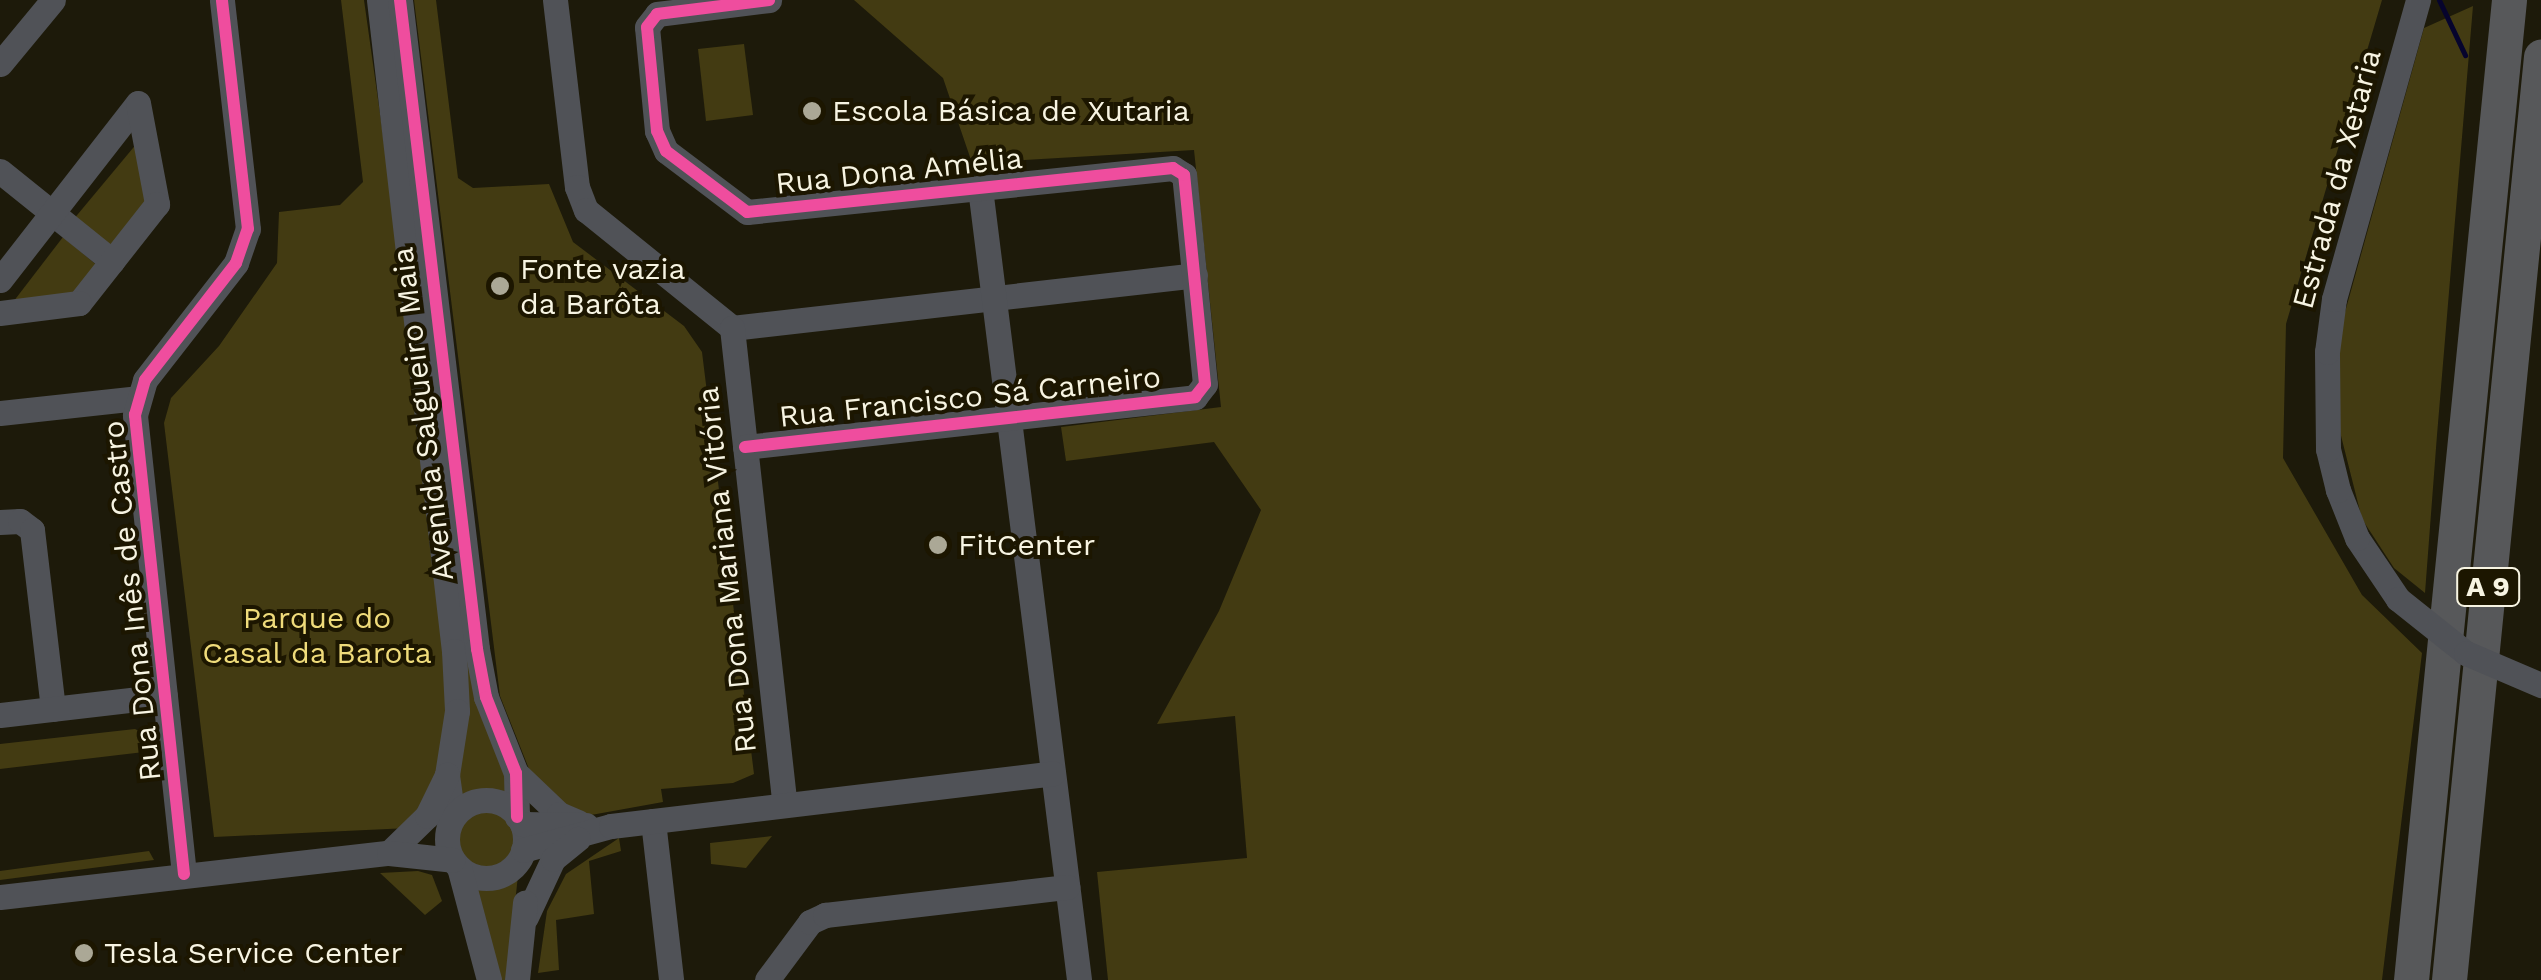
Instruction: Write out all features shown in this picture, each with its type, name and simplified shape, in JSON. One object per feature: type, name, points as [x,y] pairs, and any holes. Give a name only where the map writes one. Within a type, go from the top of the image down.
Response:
[{"type":"highway","points":[[2486,232],[2479,114],[2488,0]]},
{"type":"highway","name":"A 9","points":[[2410,980],[2509,0]]},
{"type":"highway","name":"A 9","points":[[2449,980],[2541,57]]},
{"type":"street","points":[[0,64],[53,0]]},
{"type":"street","name":"Rua Dona Inês de Castro","points":[[184,874],[135,442],[137,398],[236,263],[248,229],[222,0]]},
{"type":"street","name":"Avenida Salgueiro Maia","points":[[379,0],[456,664],[447,775],[452,822]]},
{"type":"street","name":"Avenida Salgueiro Maia","points":[[400,0],[476,649],[486,697],[516,773],[520,820]]},
{"type":"street","points":[[556,0],[577,187],[586,210],[732,328],[1194,275]]},
{"type":"street","name":"Rua Dona Amélia","points":[[769,0],[657,14],[647,27],[657,131],[666,152],[747,212],[1172,168]]},
{"type":"street","name":"Estrada da Xetaria","points":[[2418,0],[2334,299],[2326,370],[2328,449],[2338,490],[2357,538],[2398,599],[2466,654],[2541,686]]},
{"type":"street","points":[[0,280],[138,103],[157,204],[79,303],[0,313]]},
{"type":"street","name":"Rua Francisco Sá Carneiro","points":[[745,448],[1195,397],[1205,384],[1184,175],[1172,168]]},
{"type":"street","points":[[0,171],[112,262]]},
{"type":"street","points":[[980,188],[1078,980]]},
{"type":"street","name":"Rua Dona Mariana Vitória","points":[[732,328],[785,805]]},
{"type":"street","points":[[0,414],[137,398]]},
{"type":"street","points":[[0,522],[20,521],[32,530],[52,708]]},
{"type":"street","points":[[0,714],[165,696]]},
{"type":"street","points":[[516,773],[558,814],[583,824]]},
{"type":"street","points":[[389,852],[452,822],[470,804],[490,801],[520,820],[611,826],[1053,773]]},
{"type":"street","points":[[389,852],[427,816],[447,775]]},
{"type":"street","points":[[517,980],[526,917],[520,820]]},
{"type":"street","points":[[452,822],[456,864],[490,980]]},
{"type":"street","points":[[654,822],[671,980]]},
{"type":"street","points":[[0,897],[389,852],[456,864],[492,878],[522,854],[611,826]]},
{"type":"street","points":[[526,917],[553,859],[611,826]]},
{"type":"street","points":[[767,980],[810,922],[825,915],[1067,887]]},
{"type":"green space","name":"Parque do Casal da Barota","points":[[341,0],[364,0],[409,320],[448,674],[444,736],[435,789],[409,828],[214,837],[164,423],[171,398],[219,346],[277,263],[279,212],[340,205],[363,182]]},
{"type":"green space","name":"Parque do Casal da Barota","points":[[414,0],[436,0],[458,178],[473,188],[549,184],[573,242],[684,326],[702,352],[754,774],[733,783],[661,789],[663,802],[591,815],[562,805],[533,779],[500,696]]},
{"type":"green space","points":[[854,0],[2382,0],[2286,324],[2283,458],[2362,595],[2422,653],[2382,980],[1108,980],[1097,872],[1247,858],[1235,716],[1157,724],[1219,611],[1261,510],[1214,442],[1066,461],[1061,427],[1221,407],[1194,150],[972,163],[943,78]]},
{"type":"green space","points":[[2473,6],[2425,593],[2394,568],[2362,519],[2333,404],[2337,341],[2424,28]]},
{"type":"green space","points":[[744,44],[753,115],[706,121],[698,49]]},
{"type":"green space","points":[[138,142],[150,205],[107,258],[68,226]]},
{"type":"green space","points":[[63,237],[99,267],[76,295],[10,306]]},
{"type":"green space","points":[[466,656],[511,800],[478,793],[455,806]]},
{"type":"green space","points":[[135,729],[143,733],[144,752],[0,769],[0,744]]},
{"type":"green space","points":[[486,811],[507,819],[515,840],[507,861],[486,869],[465,861],[457,840],[465,819]]},
{"type":"green space","points":[[772,836],[746,868],[711,864],[710,843]]},
{"type":"green space","points":[[619,838],[621,851],[589,861],[594,914],[556,920],[559,970],[538,973],[547,911],[566,874]]},
{"type":"green space","points":[[149,851],[154,860],[0,880],[0,871]]},
{"type":"green space","points":[[418,871],[432,875],[442,901],[425,915],[380,873]]},
{"type":"green space","points":[[518,875],[507,980],[498,980],[474,886]]},
{"type":"waterway","points":[[2439,0],[2465,55]]},
{"type":"cycle path","points":[[184,874],[135,415],[145,380],[236,263],[248,229],[222,0]]},
{"type":"cycle path","points":[[400,0],[477,649],[486,697],[516,773],[517,817]]},
{"type":"cycle path","points":[[745,447],[1195,397],[1205,384],[1184,175],[1173,168],[747,212],[666,151],[657,131],[647,27],[657,14],[769,0]]},
{"type":"place","name":"Escola Básica de Xutaria","points":[[812,111]]},
{"type":"place","name":"Fonte vazia da Barôta","points":[[500,286]]},
{"type":"place","name":"FitCenter","points":[[938,545]]},
{"type":"place","name":"Tesla Service Center","points":[[84,953]]}]
